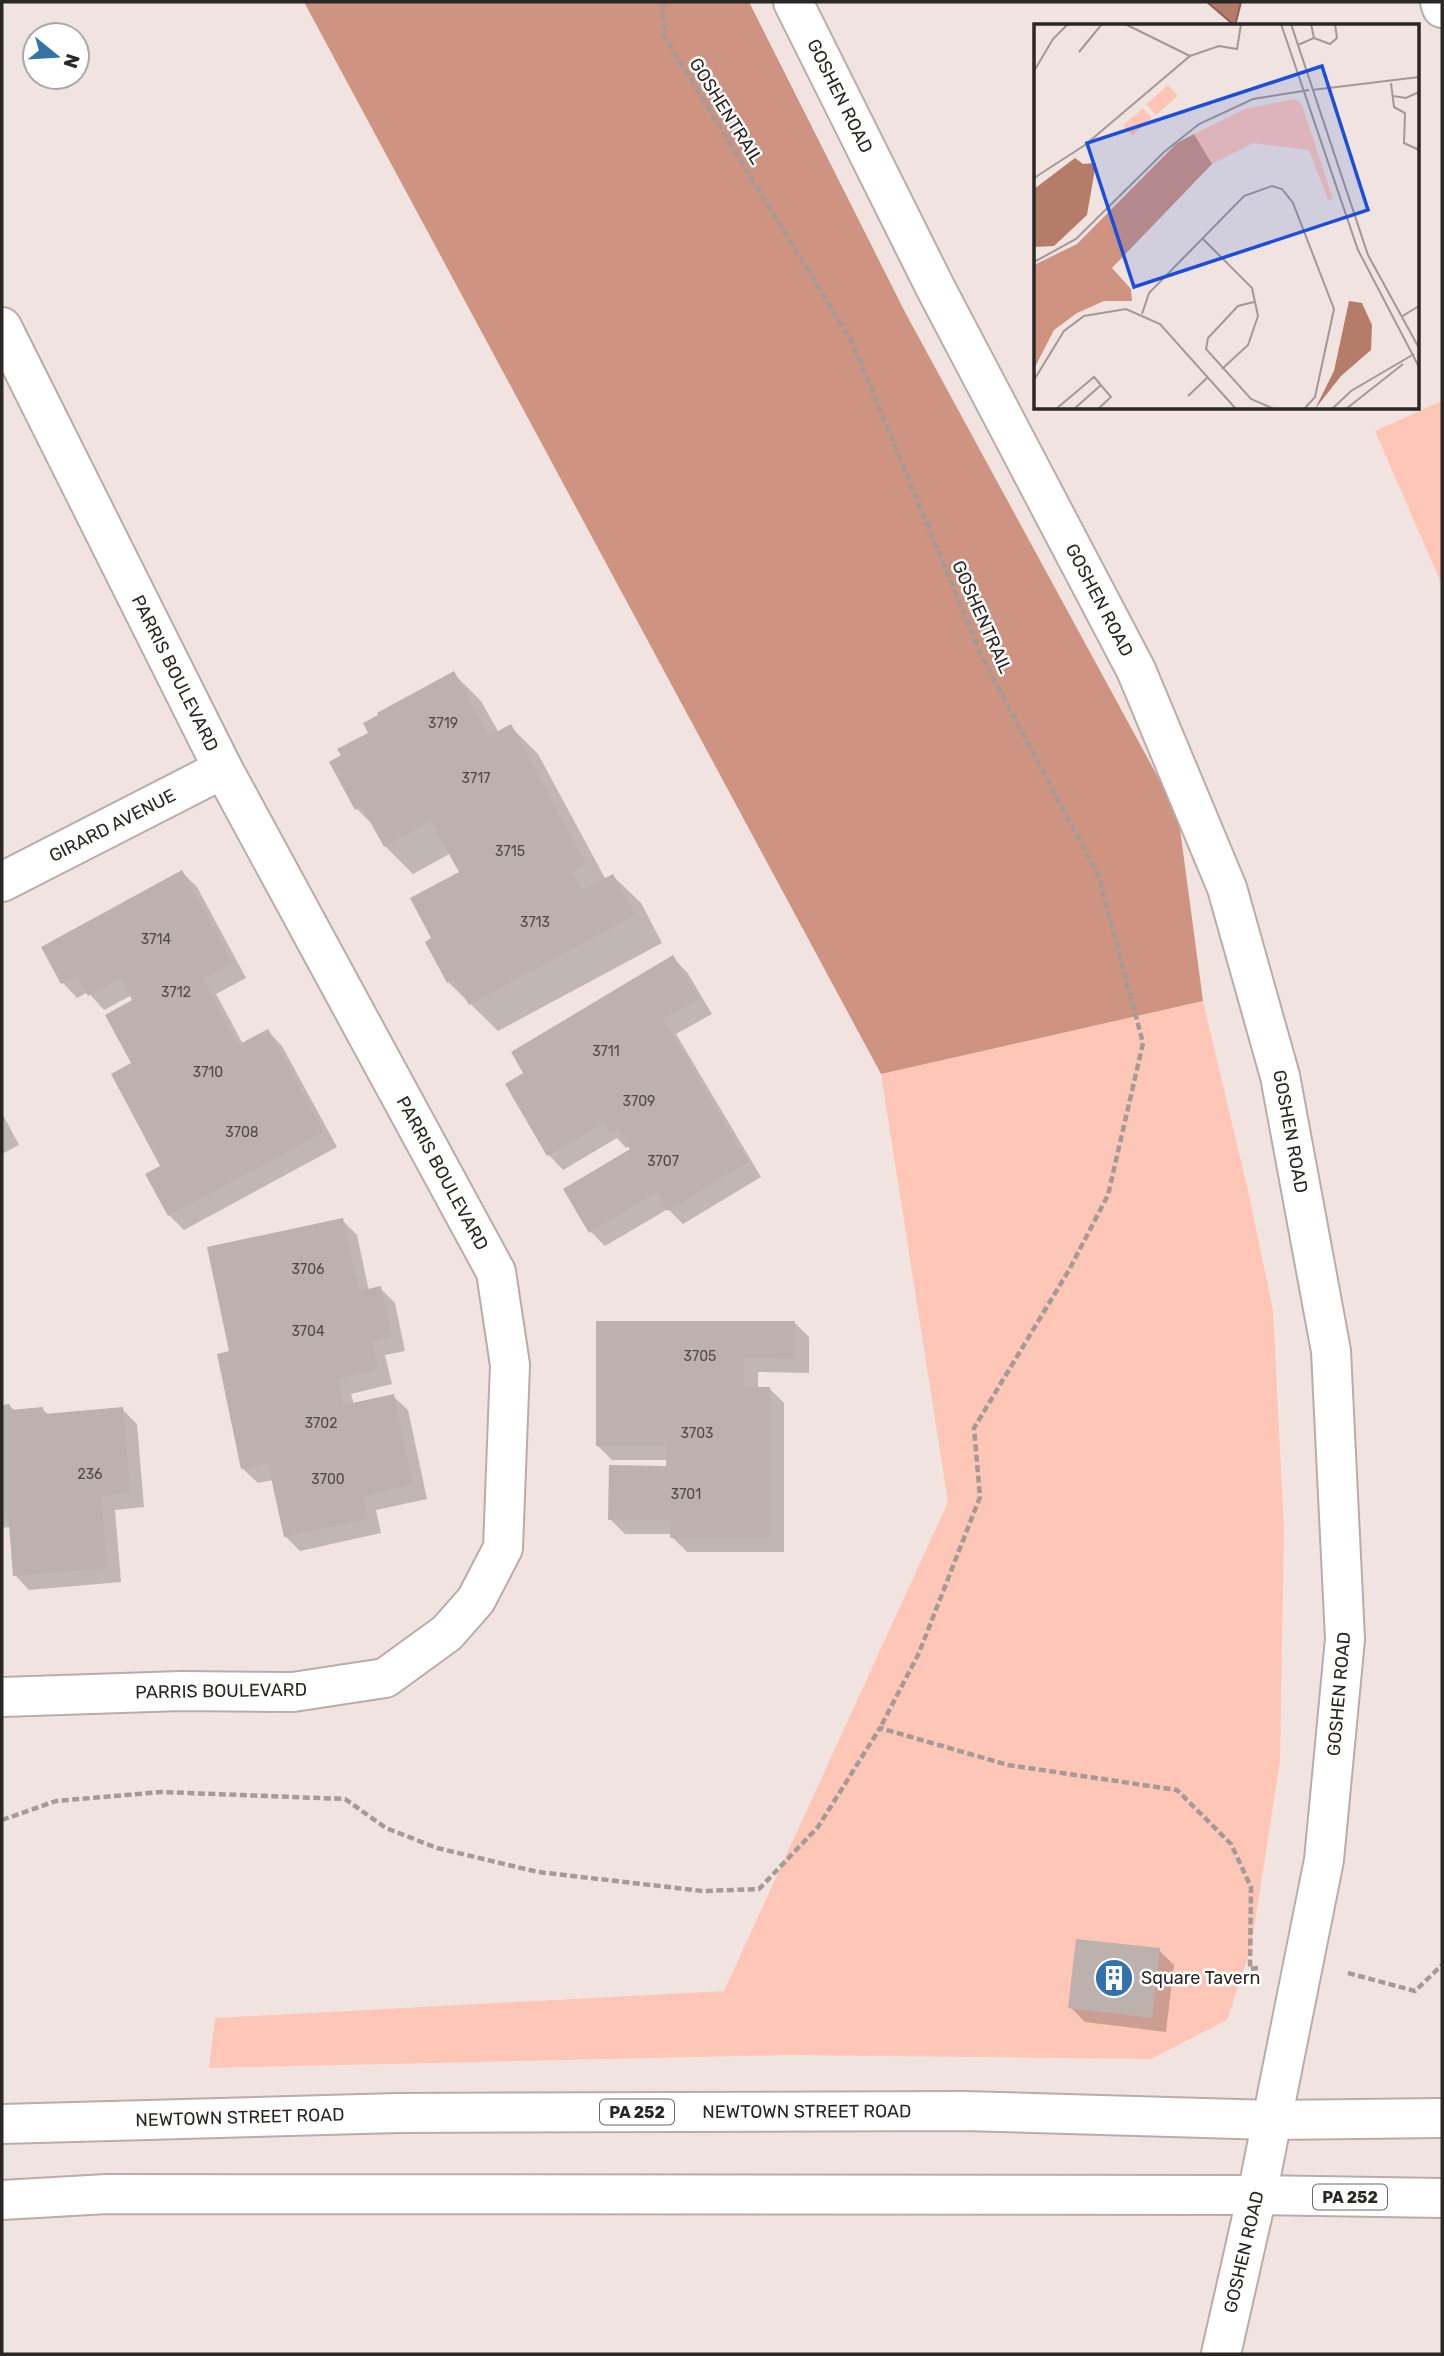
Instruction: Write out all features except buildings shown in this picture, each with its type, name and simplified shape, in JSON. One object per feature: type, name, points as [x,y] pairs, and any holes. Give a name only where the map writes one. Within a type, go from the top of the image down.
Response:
[{"type":"main road","name":"GOSHEN ROAD","points":[[793,2],[934,287],[1136,670],[1227,888],[1280,1076],[1331,1351],[1345,1639],[1324,1860],[1257,2195],[1221,2354]]},
{"type":"main road","points":[[1440,2],[1442,8]]},
{"type":"main road","name":"PARRIS BOULEVARD","points":[[2,327],[223,769],[496,1272],[510,1365],[503,1548],[476,1600],[454,1625],[385,1678],[293,1692],[181,1691],[2,1697]]},
{"type":"main road","name":"GIRARD AVENUE","points":[[2,881],[223,769]]},
{"type":"main road","name":"NEWTOWN STREET ROAD","points":[[2,2124],[398,2113],[923,2111],[1272,2120],[1442,2118]]},
{"type":"main road","name":"PA 252","points":[[2,2200],[107,2194],[1257,2195],[1442,2198]]},
{"type":"path","name":"GOSHENTRAIL","points":[[2,1820],[57,1801],[161,1792],[345,1799],[386,1828],[437,1848],[538,1872],[703,1891],[759,1889],[818,1827],[880,1728],[919,1653],[980,1497],[974,1428],[1069,1270],[1108,1195],[1143,1043],[1099,877],[982,657],[852,342],[664,36],[663,2]]},
{"type":"path","points":[[880,1728],[1008,1765],[1177,1790],[1231,1844],[1251,1887],[1250,1969],[1304,1961],[1415,1991],[1442,1965]]},
{"type":"shaded area","points":[[304,2],[749,2],[906,314],[1178,814],[1203,1001],[881,1074]]},
{"type":"shaded area","points":[[1207,2],[1241,2],[1236,24]]},
{"type":"shaded area","points":[[1442,401],[1442,585],[1375,431]]},
{"type":"shaded area","points":[[1203,1001],[1273,1310],[1284,1530],[1280,1761],[1251,1948],[1227,2020],[1151,2059],[790,2055],[209,2068],[215,2018],[724,1991],[948,1502],[881,1074]]},
{"type":"place","name":"Square Tavern","points":[[1114,1978]]}]
